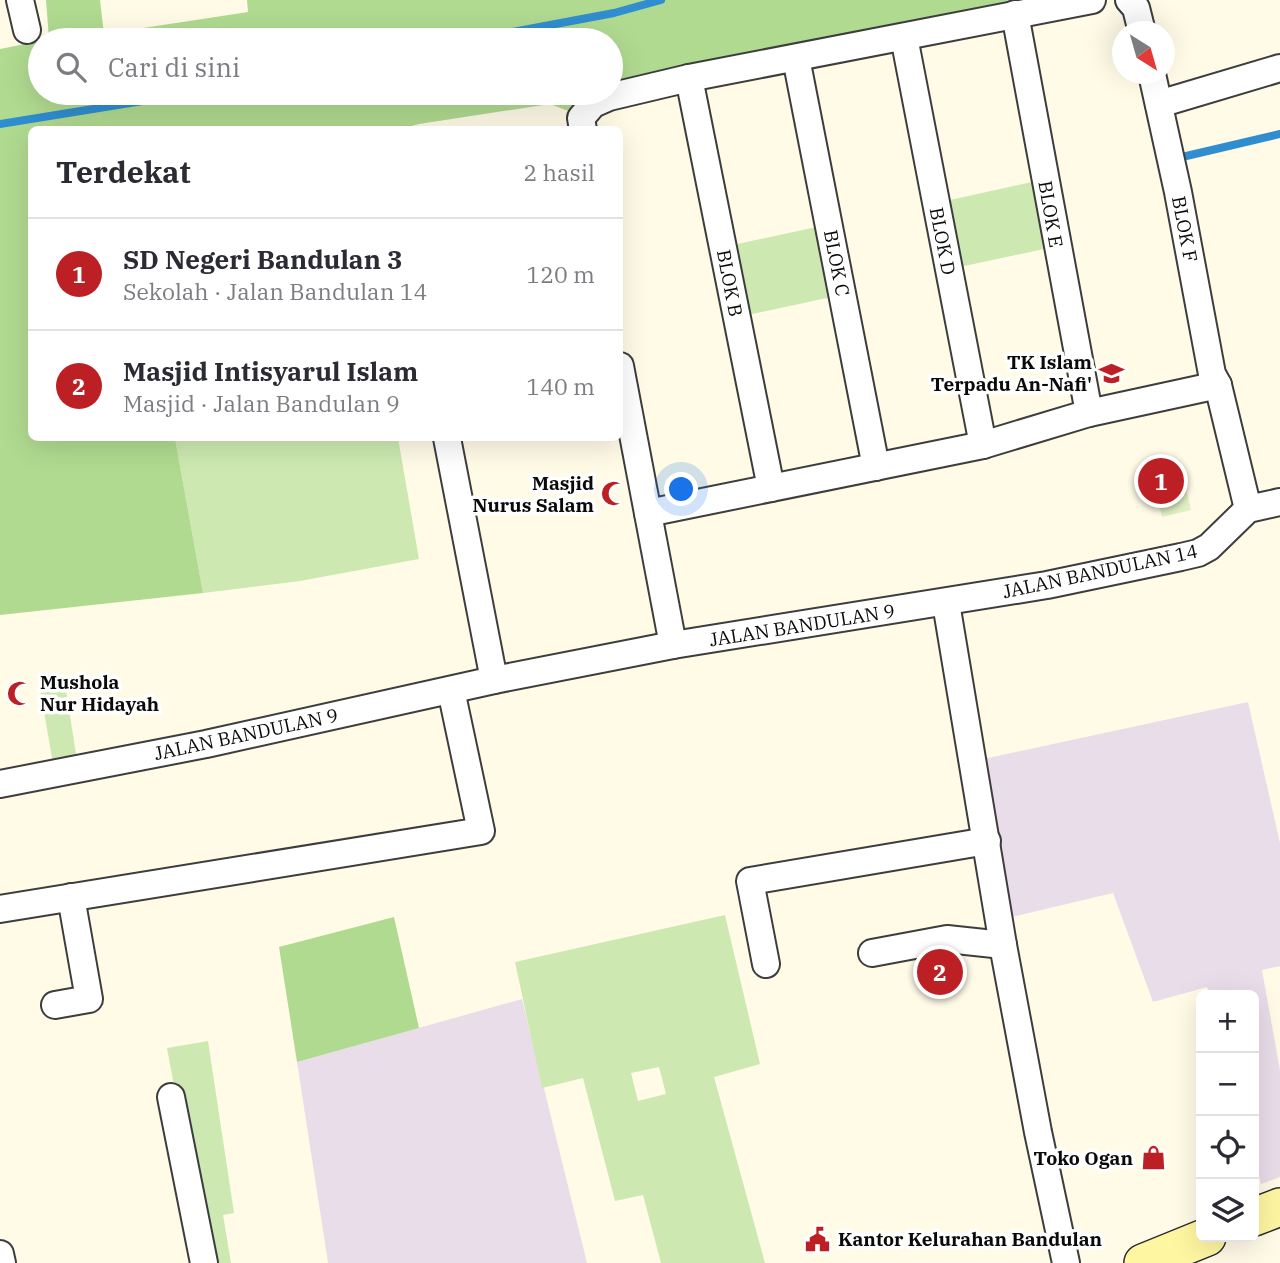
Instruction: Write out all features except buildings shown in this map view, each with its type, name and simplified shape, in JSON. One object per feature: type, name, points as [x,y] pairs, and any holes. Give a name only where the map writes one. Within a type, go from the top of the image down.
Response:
[{"type":"main road","points":[[1259,1215],[1280,1207]]},
{"type":"main road","points":[[1143,1263],[1196,1241]]},
{"type":"street","points":[[20,0],[27,30]]},
{"type":"street","points":[[623,94],[689,78],[1091,0]]},
{"type":"street","points":[[1130,1],[1136,8],[1139,21]]},
{"type":"street","name":"BLOK E","points":[[1015,14],[1089,414]]},
{"type":"street","name":"BLOK D","points":[[904,37],[983,445]]},
{"type":"street","name":"BLOK C","points":[[796,58],[876,467]]},
{"type":"street","points":[[1159,104],[1280,68]]},
{"type":"street","name":"BLOK B","points":[[689,78],[771,488]]},
{"type":"street","name":"BLOK F","points":[[1154,84],[1212,373],[1218,385],[1248,509]]},
{"type":"street","points":[[582,124],[592,105]]},
{"type":"street","points":[[623,382],[673,645]]},
{"type":"street","points":[[648,513],[983,445],[1089,414],[1218,385]]},
{"type":"street","points":[[448,441],[494,680]]},
{"type":"street","points":[[1248,509],[1280,502]]},
{"type":"street","name":"JALAN BANDULAN 14","points":[[947,603],[1060,583],[1198,553],[1214,542],[1248,509]]},
{"type":"street","points":[[947,603],[1003,945],[1066,1263]]},
{"type":"street","name":"JALAN BANDULAN 9","points":[[0,784],[219,741],[494,680],[673,645],[947,603]]},
{"type":"street","points":[[0,909],[481,831],[451,690]]},
{"type":"street","points":[[766,964],[750,881],[987,841]]},
{"type":"street","points":[[55,1005],[89,999],[71,897]]},
{"type":"street","points":[[872,953],[947,939],[1003,945]]},
{"type":"street","points":[[171,1097],[204,1263]]},
{"type":"street","points":[[0,1254],[2,1263]]},
{"type":"shaded area","points":[[1248,702],[1280,843],[1280,966],[1262,970],[1280,1070],[1280,1177],[1261,1184],[1259,1177],[1259,990],[1208,990],[1207,987],[1153,1002],[1113,893],[1008,918],[979,760]]},
{"type":"shaded area","points":[[522,999],[587,1263],[328,1263],[297,1062]]},
{"type":"green space","points":[[46,0],[100,0],[103,28],[48,28]]},
{"type":"green space","points":[[247,0],[1027,0],[623,85],[623,28],[143,28],[248,12]]},
{"type":"green space","points":[[28,43],[28,105],[543,105],[411,126],[28,126],[28,441],[176,441],[203,593],[0,615],[0,49]]},
{"type":"green space","points":[[553,105],[580,105],[571,112]]},
{"type":"green space","points":[[1036,181],[1049,248],[955,268],[941,202]]},
{"type":"green space","points":[[821,226],[836,296],[743,316],[728,246]]},
{"type":"green space","points":[[176,441],[399,441],[419,559],[300,581],[203,593]]},
{"type":"green space","points":[[1180,461],[1191,510],[1162,517],[1151,468]]},
{"type":"green space","points":[[64,678],[77,760],[53,764],[39,682]]},
{"type":"green space","points":[[725,915],[760,1064],[714,1077],[765,1263],[661,1263],[643,1195],[615,1201],[583,1078],[542,1088],[515,962]],"holes":[[[659,1067],[666,1094],[638,1101],[631,1073]]]},
{"type":"green space","points":[[394,917],[419,1028],[297,1062],[279,947]]},
{"type":"green space","points":[[208,1041],[234,1213],[223,1215],[231,1263],[207,1263],[167,1048]]},
{"type":"waterway","points":[[534,28],[614,13],[661,0]]},
{"type":"waterway","points":[[0,124],[118,105]]},
{"type":"waterway","points":[[1182,157],[1280,134]]},
{"type":"place","name":"TK Islam Terpadu An-Nafi'","points":[[1112,373]]},
{"type":"place","name":"SD Negeri Bandulan 3","points":[[1161,481]]},
{"type":"place","name":"Masjid Nurus Salam","points":[[614,494]]},
{"type":"place","name":"Mushola Nur Hidayah","points":[[20,693]]},
{"type":"place","name":"Masjid Intisyarul Islam","points":[[940,972]]},
{"type":"place","name":"Toko Ogan","points":[[1153,1158]]},
{"type":"place","name":"Kantor Kelurahan Bandulan","points":[[818,1239]]}]
